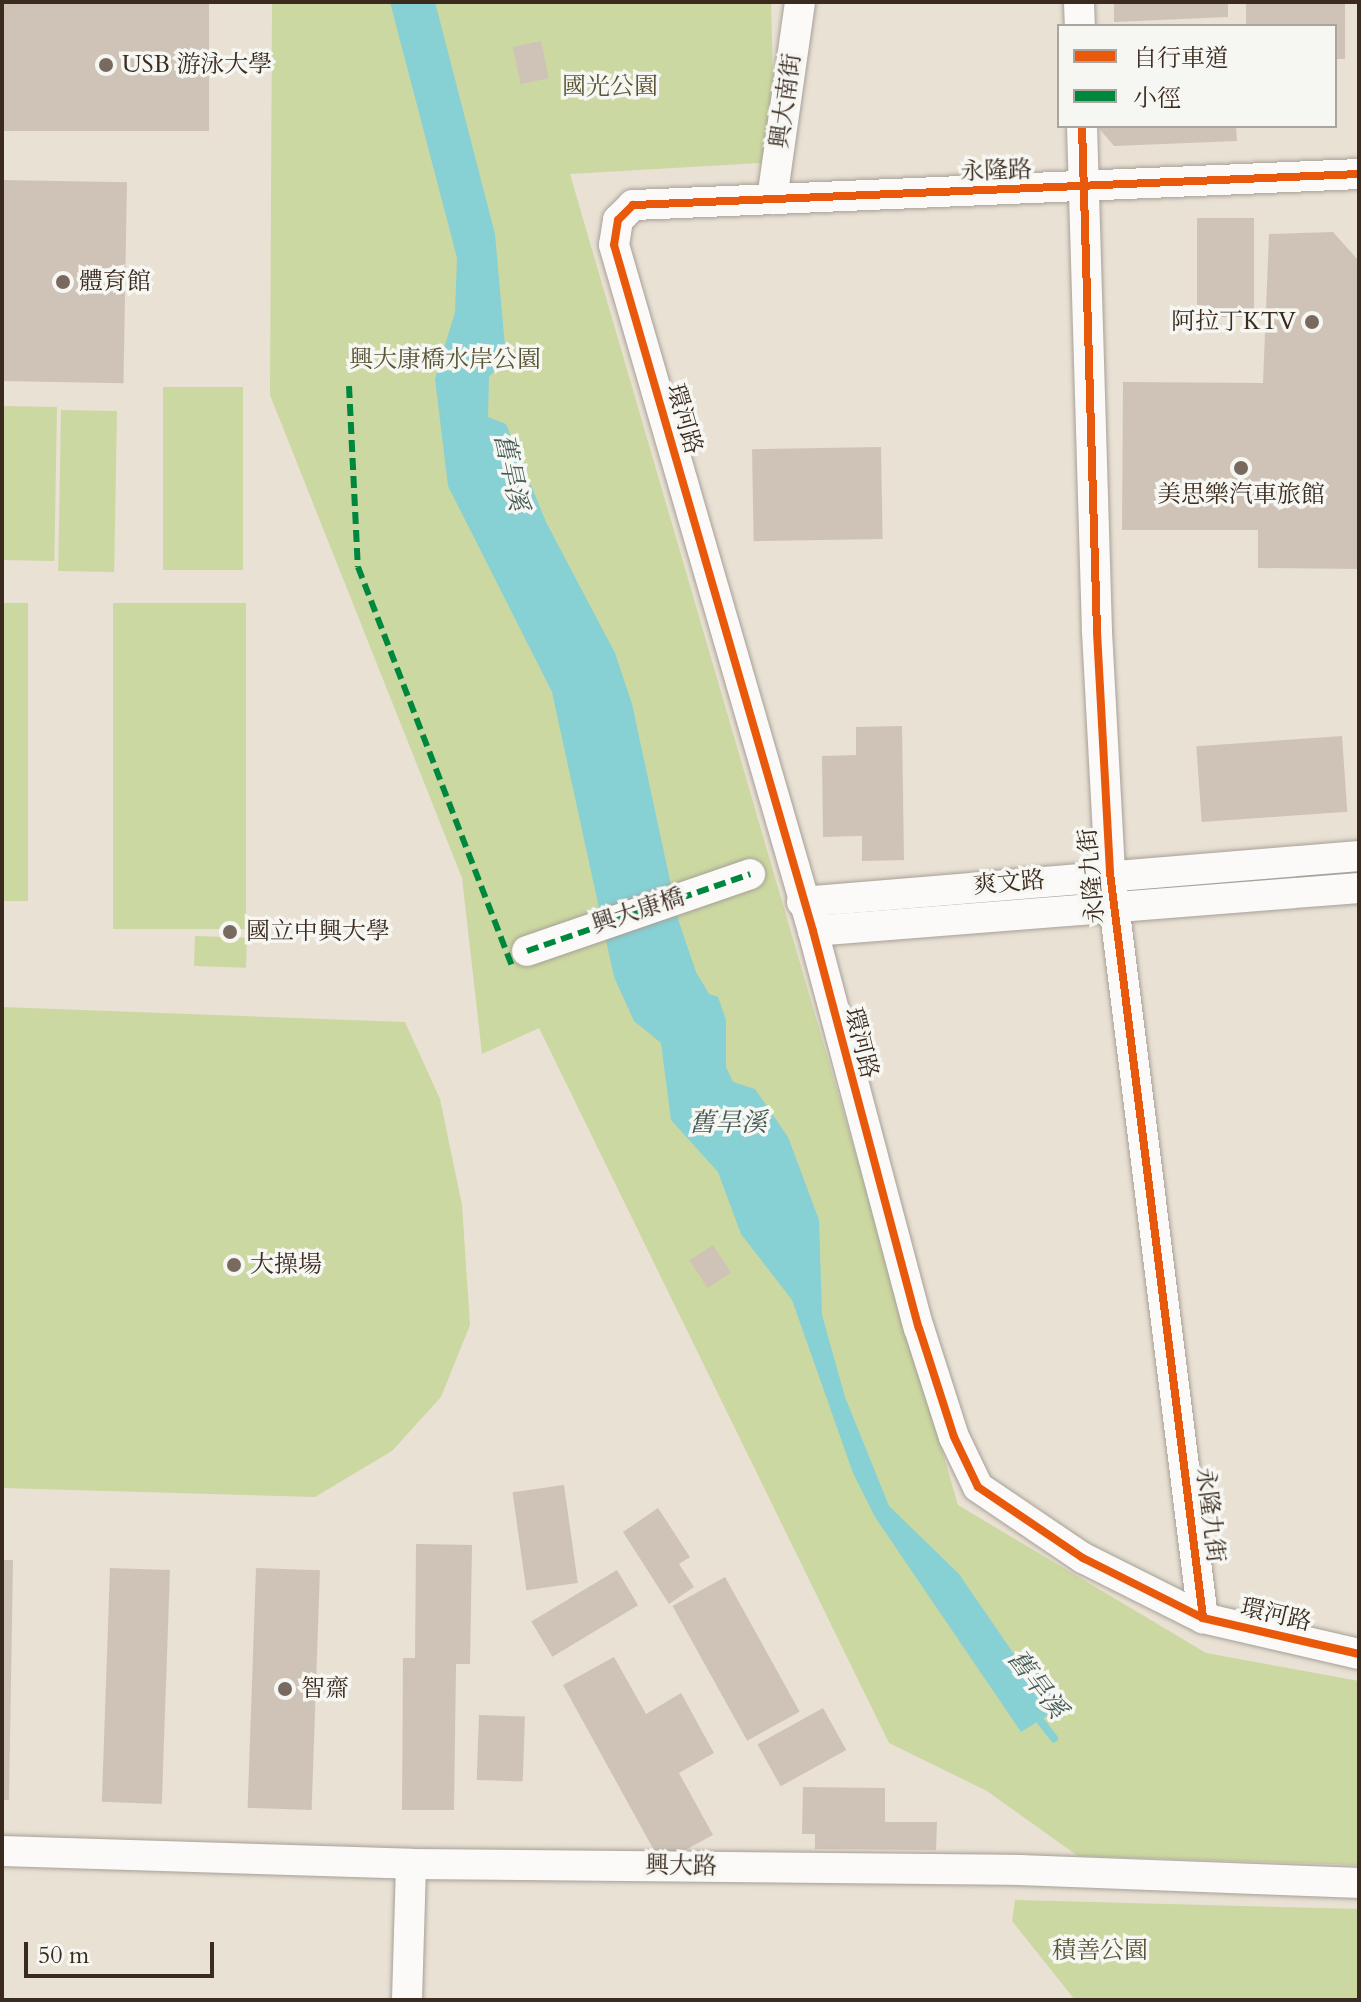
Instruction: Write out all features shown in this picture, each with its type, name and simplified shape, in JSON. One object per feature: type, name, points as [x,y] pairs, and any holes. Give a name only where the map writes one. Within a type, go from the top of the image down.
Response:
[{"type":"street","name":"興大南街","points":[[772,199],[800,2]]},
{"type":"street","points":[[1079,2],[1080,24]]},
{"type":"street","name":"永隆九街","points":[[1082,128],[1110,873],[1203,1618]]},
{"type":"street","name":"永隆路","points":[[633,205],[1359,174]]},
{"type":"street","name":"環河路","points":[[633,205],[618,220],[614,245],[802,902],[813,931],[919,1328],[954,1437],[978,1487],[1083,1558],[1203,1618],[1359,1654]]},
{"type":"street","name":"爽文路","points":[[802,902],[1110,873],[1359,856]]},
{"type":"street","name":"興大康橋","points":[[527,951],[750,874]]},
{"type":"street","name":"爽文路","points":[[813,931],[1359,888]]},
{"type":"street","name":"興大路","points":[[2,1851],[411,1864],[1021,1870],[1359,1883]]},
{"type":"street","points":[[407,2000],[411,1864]]},
{"type":"green space","name":"興大康橋水岸公園","points":[[272,2],[771,2],[775,162],[570,174],[958,1505],[1206,1653],[1359,1681],[1359,1865],[1078,1856],[987,1791],[889,1743],[539,1028],[482,1054],[462,878],[270,395]]},
{"type":"green space","points":[[163,387],[243,387],[243,570],[163,570]]},
{"type":"green space","points":[[2,406],[57,407],[54,561],[2,560]]},
{"type":"green space","points":[[61,410],[117,411],[114,572],[58,571]]},
{"type":"green space","points":[[2,603],[28,603],[28,901],[2,901]]},
{"type":"green space","points":[[113,603],[246,603],[246,929],[113,929]]},
{"type":"green space","points":[[195,936],[247,938],[246,968],[194,966]]},
{"type":"green space","name":"大操場","points":[[2,1007],[405,1022],[440,1099],[462,1205],[470,1325],[441,1397],[392,1451],[315,1497],[2,1488]]},
{"type":"green space","name":"積善公園","points":[[1015,1900],[1359,1909],[1359,2000],[1075,2000],[1012,1921]]},
{"type":"water","name":"舊旱溪","points":[[390,2],[435,2],[495,234],[506,358],[489,377],[488,417],[506,424],[546,522],[615,653],[632,704],[679,922],[696,972],[709,994],[718,997],[726,1020],[726,1067],[733,1082],[755,1089],[788,1137],[819,1220],[822,1315],[845,1397],[889,1506],[959,1574],[1016,1657],[1038,1671],[1064,1705],[1021,1732],[875,1517],[853,1473],[792,1300],[741,1234],[718,1172],[671,1120],[661,1043],[634,1021],[614,977],[552,692],[448,486],[435,379],[455,312],[457,258]]},
{"type":"building","name":"USB 游泳大學","points":[[2,2],[209,2],[209,131],[2,131]]},
{"type":"building","points":[[1114,2],[1228,2],[1228,17],[1114,22]]},
{"type":"building","points":[[1246,2],[1345,2],[1345,59],[1337,59],[1337,24],[1246,24]]},
{"type":"building","points":[[541,41],[549,78],[521,84],[513,47]]},
{"type":"building","points":[[1099,128],[1236,128],[1237,141],[1114,146]]},
{"type":"building","name":"體育館","points":[[2,180],[127,182],[123,383],[2,381]]},
{"type":"building","points":[[1197,218],[1254,218],[1254,317],[1197,317]]},
{"type":"building","name":"美思樂汽車旅館","points":[[1333,232],[1359,261],[1359,569],[1258,568],[1258,530],[1122,530],[1123,382],[1263,383],[1269,234]]},
{"type":"building","points":[[881,447],[883,539],[754,541],[752,449]]},
{"type":"building","points":[[902,726],[904,860],[862,861],[862,836],[823,837],[822,756],[856,755],[856,727]]},
{"type":"building","points":[[1342,736],[1347,812],[1202,822],[1196,746]]},
{"type":"building","points":[[713,1245],[731,1273],[707,1288],[690,1260]]},
{"type":"building","points":[[564,1485],[578,1583],[526,1590],[513,1492]]},
{"type":"building","points":[[658,1508],[690,1557],[679,1564],[694,1587],[669,1604],[623,1532]]},
{"type":"building","points":[[416,1544],[472,1545],[470,1664],[456,1664],[454,1810],[402,1810],[403,1658],[415,1658]]},
{"type":"building","points":[[2,1560],[13,1560],[9,1800],[2,1800]]},
{"type":"building","points":[[110,1568],[170,1570],[162,1804],[102,1802]]},
{"type":"building","name":"智齋","points":[[256,1568],[320,1570],[312,1810],[248,1808]]},
{"type":"building","points":[[617,1570],[638,1605],[552,1657],[531,1622]]},
{"type":"building","points":[[725,1577],[800,1712],[747,1741],[673,1606]]},
{"type":"building","points":[[614,1657],[646,1714],[681,1693],[714,1753],[679,1773],[713,1835],[661,1863],[563,1685]]},
{"type":"building","points":[[823,1708],[846,1750],[781,1786],[757,1744]]},
{"type":"building","points":[[479,1715],[525,1717],[523,1782],[477,1780]]},
{"type":"building","points":[[803,1787],[885,1788],[885,1822],[937,1822],[936,1850],[815,1849],[815,1834],[802,1834]]},
{"type":"waterway","name":"舊旱溪","points":[[1035,1714],[1054,1738]]},
{"type":"marked path","points":[[349,386],[358,567],[512,967]]},
{"type":"marked path","points":[[527,951],[750,874]]},
{"type":"cycle path","points":[[1082,128],[1097,632],[1110,873],[1203,1618]]},
{"type":"cycle path","points":[[1359,174],[633,205],[618,220],[614,245],[813,931],[919,1328],[954,1437],[978,1487],[1083,1558],[1203,1618],[1359,1654]]},
{"type":"place","name":"USB 游泳大學","points":[[106,65]]},
{"type":"place","name":"體育館","points":[[63,282]]},
{"type":"place","name":"阿拉丁KTV","points":[[1312,322]]},
{"type":"place","name":"美思樂汽車旅館","points":[[1241,468]]},
{"type":"place","name":"國立中興大學","points":[[230,932]]},
{"type":"place","name":"大操場","points":[[234,1265]]},
{"type":"place","name":"智齋","points":[[285,1689]]},
{"type":"park label","name":"國光公園","points":[[610,87]]}]
